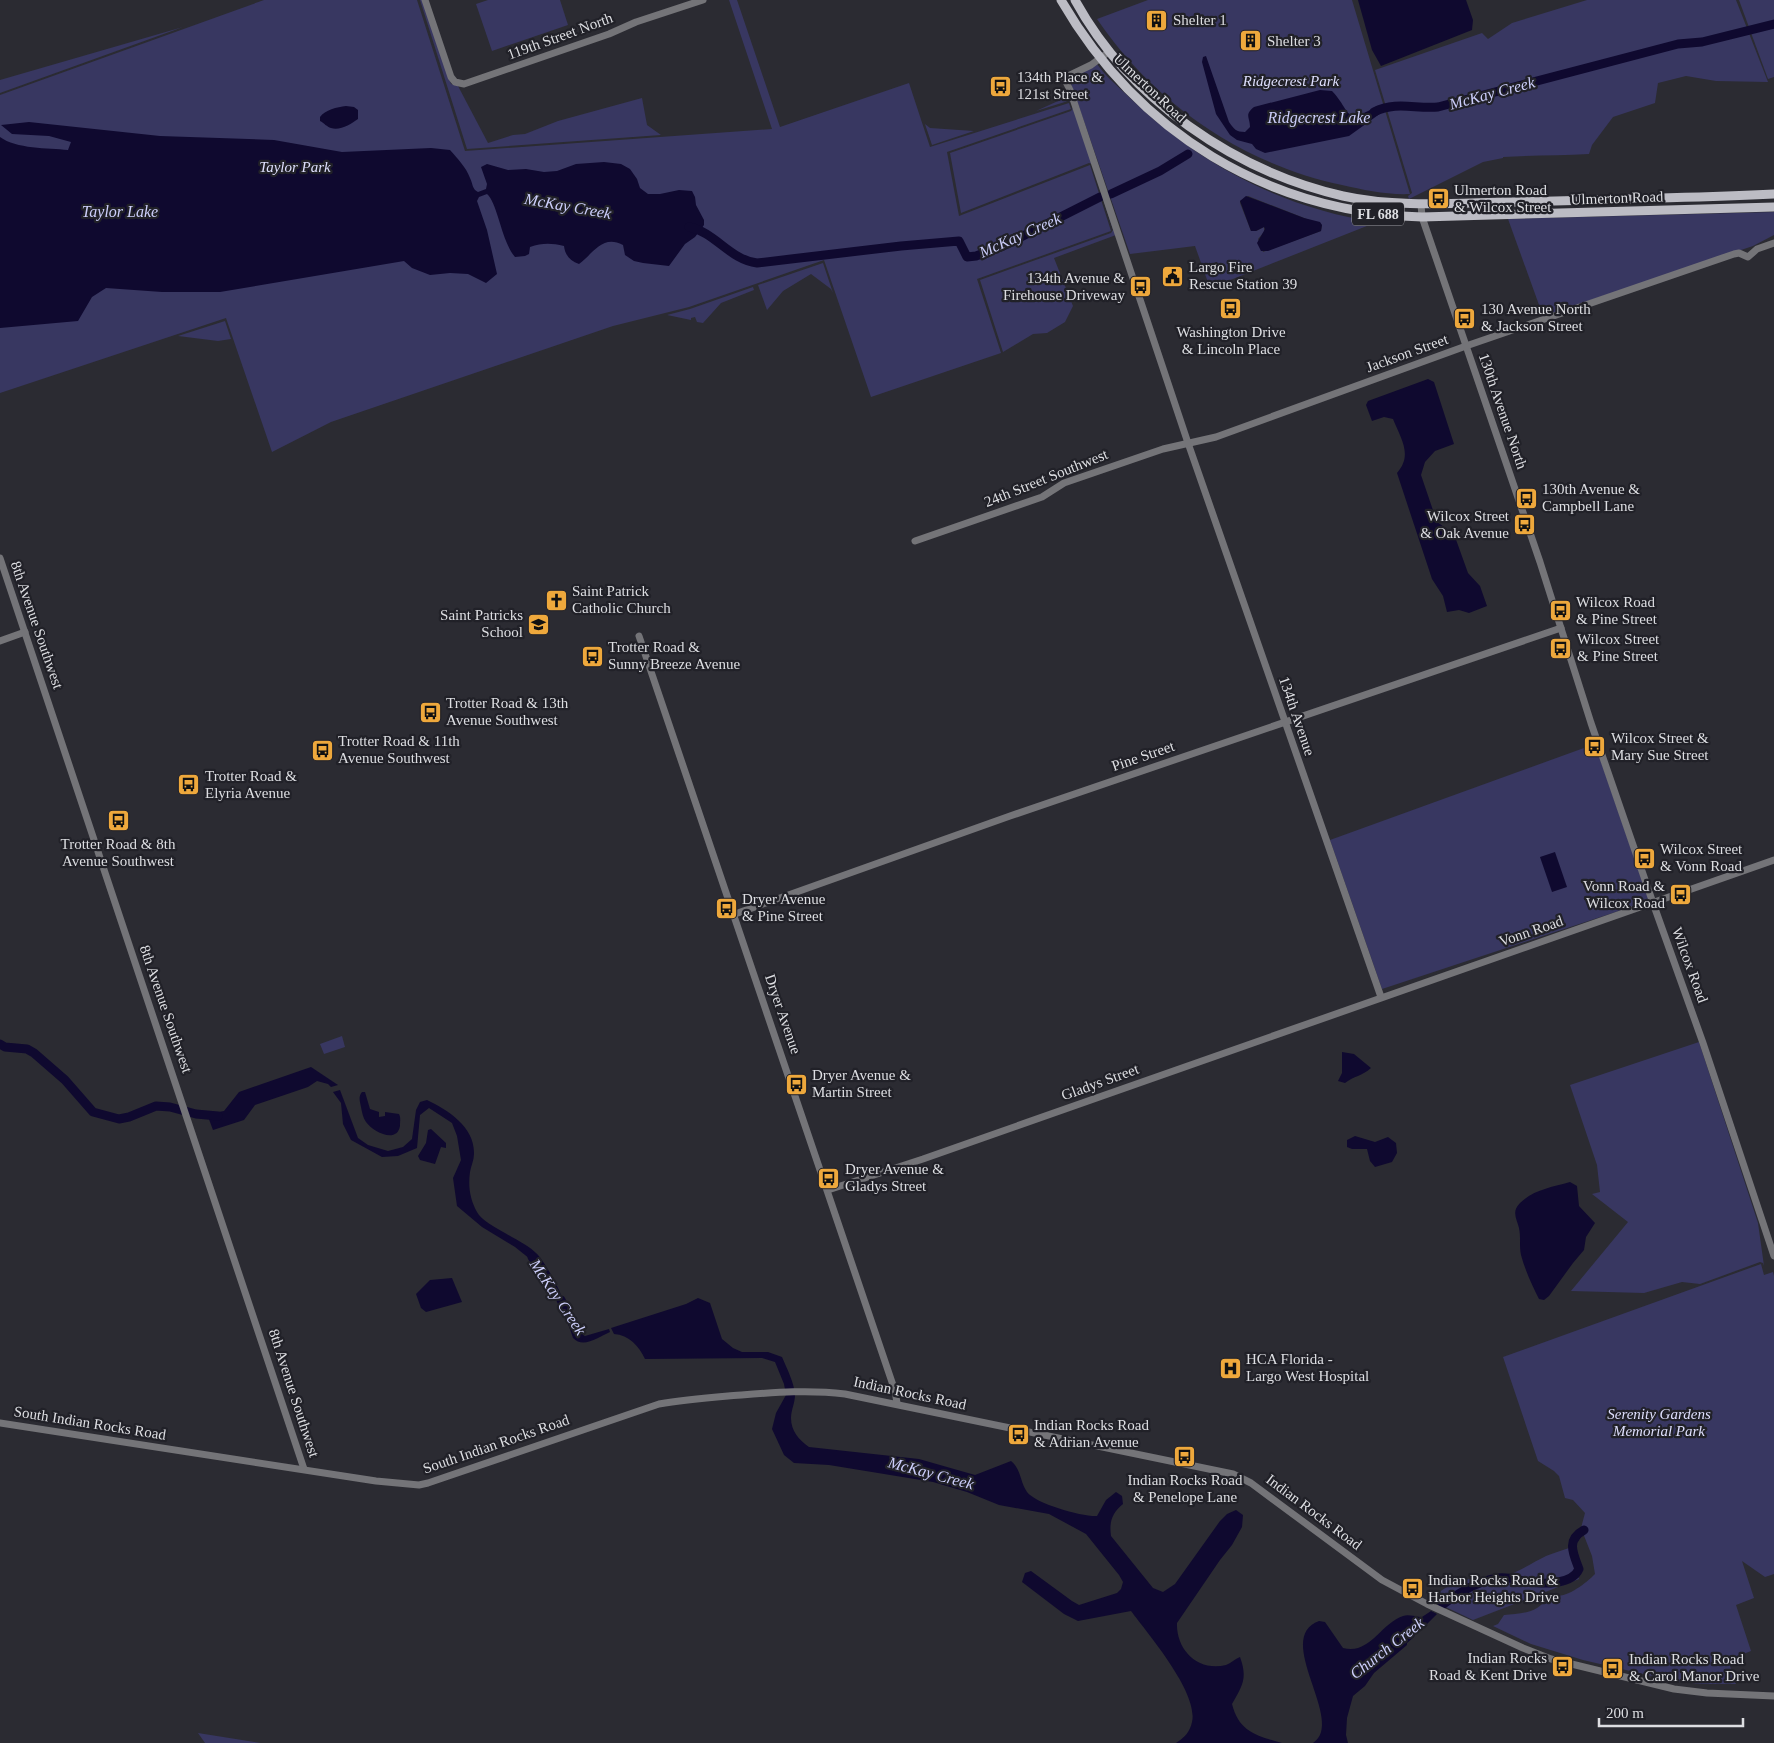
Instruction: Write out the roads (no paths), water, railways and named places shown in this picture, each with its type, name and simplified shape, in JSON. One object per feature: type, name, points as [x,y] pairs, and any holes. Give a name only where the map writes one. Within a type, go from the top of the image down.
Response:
[{"type":"main road","name":"Ulmerton Road","points":[[1061,0],[1100,59],[1155,116],[1198,148],[1240,172],[1290,193],[1330,205],[1374,214],[1422,217],[1774,207]]},
{"type":"main road","name":"Ulmerton Road","points":[[1074,0],[1110,52],[1151,96],[1174,115],[1210,141],[1244,160],[1311,187],[1345,196],[1382,202],[1421,204],[1774,194]]},
{"type":"main road","points":[[1515,214],[1531,208],[1581,206],[1584,200]]},
{"type":"main road","points":[[1724,208],[1744,201],[1774,200]]},
{"type":"street","name":"119th Street North","points":[[425,0],[451,77],[455,82],[464,84],[702,0]]},
{"type":"street","points":[[1100,59],[1110,52]]},
{"type":"street","name":"134th Avenue","points":[[1100,59],[1064,78],[1070,90],[1188,443],[1381,997]]},
{"type":"street","name":"130th Avenue North","points":[[1421,204],[1422,217],[1561,628]]},
{"type":"street","name":"Jackson Street","points":[[1188,443],[1216,437],[1466,346],[1739,252],[1748,257],[1757,249],[1774,243]]},
{"type":"street","name":"24th Street Southwest","points":[[915,541],[1042,497],[1064,483],[1163,449],[1188,443]]},
{"type":"street","name":"8th Avenue Southwest","points":[[0,558],[304,1469]]},
{"type":"street","name":"Pine Street","points":[[734,914],[1010,816],[1561,628]]},
{"type":"street","name":"Wilcox Road","points":[[1561,628],[1594,732],[1703,1043],[1774,1256]]},
{"type":"street","points":[[0,641],[25,632]]},
{"type":"street","name":"Dryer Avenue","points":[[639,636],[896,1391],[896,1403]]},
{"type":"street","name":"Vonn Road","points":[[1381,997],[1774,860]]},
{"type":"street","name":"Gladys Street","points":[[828,1190],[923,1159],[1381,997]]},
{"type":"street","name":"South Indian Rocks Road","points":[[0,1423],[376,1481],[419,1485],[428,1484],[659,1404],[683,1400],[795,1391],[820,1391]]},
{"type":"street","name":"Indian Rocks Road","points":[[820,1391],[896,1403],[1233,1474],[1251,1483],[1382,1580],[1419,1600],[1523,1648],[1551,1659],[1674,1689],[1707,1693],[1774,1696]]},
{"type":"water","points":[[1358,0],[1466,0],[1473,20],[1472,30],[1381,66],[1372,50]]},
{"type":"water","name":"Ridgecrest Lake","points":[[1206,56],[1229,122],[1237,131],[1245,132],[1250,127],[1248,114],[1254,107],[1320,90],[1332,91],[1349,114],[1353,116],[1377,106],[1384,107],[1381,113],[1349,136],[1265,153],[1256,149],[1252,144],[1237,140],[1230,135],[1216,114],[1202,62],[1203,57]]},
{"type":"water","points":[[346,106],[354,107],[358,110],[358,119],[352,123],[342,128],[334,129],[320,121],[320,117],[325,112]]},
{"type":"water","name":"Taylor Lake","points":[[29,122],[160,136],[274,140],[342,152],[431,148],[450,150],[464,166],[474,188],[478,192],[486,189],[487,184],[481,167],[487,164],[508,170],[526,169],[544,172],[557,171],[576,164],[604,162],[621,164],[630,169],[637,179],[640,188],[648,194],[660,194],[679,190],[692,191],[696,205],[704,220],[704,225],[695,237],[685,244],[669,266],[634,261],[625,255],[623,245],[616,242],[609,242],[598,247],[579,264],[568,257],[564,246],[555,244],[530,247],[529,254],[515,257],[506,241],[494,206],[487,194],[479,197],[477,201],[487,230],[497,274],[486,283],[468,274],[430,275],[412,268],[404,261],[220,292],[162,292],[106,288],[92,297],[78,321],[0,328],[0,137],[23,146],[68,150],[71,142],[49,136],[12,134],[1,125]]},
{"type":"water","points":[[1246,196],[1304,218],[1320,222],[1322,225],[1321,231],[1268,251],[1261,251],[1257,243],[1265,229],[1264,227],[1251,231],[1240,201]]},
{"type":"water","points":[[1428,379],[1434,382],[1454,444],[1435,451],[1425,462],[1421,475],[1437,522],[1454,534],[1468,573],[1480,586],[1487,606],[1469,613],[1459,610],[1447,612],[1443,596],[1432,579],[1397,473],[1404,460],[1405,453],[1402,440],[1393,419],[1384,417],[1372,421],[1366,405],[1368,401]]},
{"type":"water","points":[[1555,852],[1567,887],[1552,892],[1540,857]]},
{"type":"water","points":[[1342,1052],[1354,1054],[1371,1068],[1345,1083],[1338,1081],[1342,1073]]},
{"type":"water","points":[[311,1067],[338,1085],[331,1087],[328,1084],[317,1081],[308,1087],[255,1105],[244,1120],[213,1130],[207,1114],[224,1111],[239,1092]]},
{"type":"water","points":[[340,1090],[358,1138],[368,1145],[388,1151],[403,1147],[412,1139],[416,1110],[420,1102],[427,1100],[459,1121],[470,1136],[473,1144],[474,1156],[469,1188],[477,1212],[495,1228],[531,1248],[539,1256],[557,1285],[569,1318],[580,1333],[585,1336],[609,1329],[610,1332],[586,1342],[577,1341],[573,1338],[560,1300],[550,1295],[540,1267],[515,1247],[482,1227],[457,1206],[453,1178],[461,1160],[457,1136],[452,1123],[429,1108],[420,1115],[417,1148],[398,1156],[382,1157],[351,1140],[343,1124],[341,1103],[333,1092]]},
{"type":"water","points":[[362,1092],[365,1092],[370,1109],[379,1112],[379,1117],[385,1116],[385,1112],[399,1114],[400,1126],[398,1131],[394,1134],[384,1135],[369,1126],[363,1117],[360,1099]]},
{"type":"water","points":[[431,1129],[446,1143],[446,1148],[441,1147],[435,1164],[420,1160],[418,1156],[426,1143],[428,1130]]},
{"type":"water","points":[[1355,1136],[1375,1142],[1388,1137],[1396,1143],[1397,1153],[1392,1162],[1375,1167],[1370,1161],[1367,1149],[1347,1147],[1347,1140]]},
{"type":"water","points":[[1570,1182],[1577,1186],[1579,1206],[1595,1223],[1586,1237],[1584,1250],[1549,1296],[1544,1300],[1539,1299],[1521,1255],[1520,1231],[1515,1216],[1516,1209],[1520,1203],[1531,1195]]},
{"type":"water","points":[[452,1278],[462,1302],[426,1312],[421,1308],[416,1294],[430,1280]]},
{"type":"water","points":[[698,1298],[710,1303],[722,1339],[733,1348],[742,1352],[768,1352],[782,1357],[794,1390],[792,1427],[799,1438],[809,1447],[919,1459],[975,1475],[1011,1461],[1017,1468],[1027,1492],[1032,1497],[1060,1509],[1090,1516],[1097,1516],[1106,1500],[1116,1492],[1122,1496],[1123,1504],[1112,1518],[1110,1526],[1111,1536],[1153,1588],[1163,1592],[1175,1584],[1227,1514],[1236,1510],[1243,1515],[1242,1527],[1232,1545],[1177,1623],[1178,1633],[1180,1642],[1185,1650],[1198,1662],[1206,1665],[1226,1665],[1240,1657],[1244,1677],[1232,1704],[1235,1713],[1244,1727],[1250,1731],[1282,1743],[1176,1743],[1190,1729],[1192,1722],[1192,1710],[1188,1696],[1160,1649],[1131,1611],[1078,1621],[1064,1614],[1022,1582],[1025,1573],[1031,1571],[1079,1605],[1117,1593],[1121,1589],[1123,1582],[1086,1534],[1049,1514],[999,1505],[967,1492],[933,1482],[829,1465],[794,1463],[784,1455],[772,1429],[776,1413],[786,1395],[784,1384],[775,1362],[762,1358],[645,1359],[633,1342],[624,1336],[614,1334],[611,1328],[686,1304]]},
{"type":"water","points":[[1431,1611],[1437,1614],[1426,1625],[1417,1629],[1414,1637],[1407,1645],[1374,1673],[1365,1686],[1353,1696],[1347,1718],[1346,1735],[1348,1743],[1313,1743],[1321,1732],[1322,1717],[1305,1662],[1303,1644],[1307,1630],[1319,1621],[1325,1622],[1343,1648],[1352,1649],[1368,1643],[1388,1625],[1403,1616],[1422,1617]]},
{"type":"waterway","name":"McKay Creek","points":[[1374,112],[1398,106],[1438,107],[1678,44],[1702,42],[1774,24]]},
{"type":"waterway","name":"McKay Creek","points":[[1111,194],[1160,171],[1188,154]]},
{"type":"waterway","name":"McKay Creek","points":[[689,227],[707,234],[739,257],[757,263],[959,241],[967,257],[976,256],[1003,246],[1100,197]]},
{"type":"waterway","name":"McKay Creek","points":[[0,1044],[5,1047],[27,1049],[34,1053],[65,1080],[93,1112],[119,1119],[156,1106],[170,1107],[196,1114],[218,1116]]},
{"type":"waterway","name":"McKay Creek","points":[[532,1257],[548,1281]]},
{"type":"waterway","name":"McKay Creek","points":[[561,1300],[579,1336]]},
{"type":"waterway","name":"Church Creek","points":[[1442,1605],[1468,1588],[1498,1578],[1542,1583],[1564,1581],[1570,1578],[1579,1569],[1573,1552],[1573,1543],[1578,1534],[1584,1530]]},
{"type":"place","name":"Shelter 1","points":[[1157,20]]},
{"type":"place","name":"Shelter 3","points":[[1251,41]]},
{"type":"place","name":"134th Place & 121st Street","points":[[1001,86]]},
{"type":"place","name":"Ulmerton Road & Wilcox Street","points":[[1438,199]]},
{"type":"place","name":"Largo Fire Rescue Station 39","points":[[1173,276]]},
{"type":"place","name":"134th Avenue & Firehouse Driveway","points":[[1141,287]]},
{"type":"place","name":"Washington Drive & Lincoln Place","points":[[1231,309]]},
{"type":"place","name":"130 Avenue North & Jackson Street","points":[[1465,318]]},
{"type":"place","name":"130th Avenue & Campbell Lane","points":[[1526,498]]},
{"type":"place","name":"Wilcox Street & Oak Avenue","points":[[1525,525]]},
{"type":"place","name":"Saint Patrick Catholic Church","points":[[556,600]]},
{"type":"place","name":"Wilcox Road & Pine Street","points":[[1560,611]]},
{"type":"place","name":"Saint Patricks School","points":[[539,624]]},
{"type":"place","name":"Wilcox Street & Pine Street","points":[[1561,648]]},
{"type":"place","name":"Trotter Road & Sunny Breeze Avenue","points":[[592,656]]},
{"type":"place","name":"Trotter Road & 13th Avenue Southwest","points":[[430,712]]},
{"type":"place","name":"Wilcox Street & Mary Sue Street","points":[[1595,747]]},
{"type":"place","name":"Trotter Road & 11th Avenue Southwest","points":[[322,750]]},
{"type":"place","name":"Trotter Road & Elyria Avenue","points":[[189,785]]},
{"type":"place","name":"Trotter Road & 8th Avenue Southwest","points":[[118,821]]},
{"type":"place","name":"Wilcox Street & Vonn Road","points":[[1644,858]]},
{"type":"place","name":"Vonn Road & Wilcox Road","points":[[1681,895]]},
{"type":"place","name":"Dryer Avenue & Pine Street","points":[[726,908]]},
{"type":"place","name":"Dryer Avenue & Martin Street","points":[[796,1084]]},
{"type":"place","name":"Dryer Avenue & Gladys Street","points":[[829,1178]]},
{"type":"place","name":"HCA Florida - Largo West Hospital","points":[[1230,1368]]},
{"type":"place","name":"Indian Rocks Road & Adrian Avenue","points":[[1018,1434]]},
{"type":"place","name":"Indian Rocks Road & Penelope Lane","points":[[1185,1457]]},
{"type":"place","name":"Indian Rocks Road & Harbor Heights Drive","points":[[1412,1589]]},
{"type":"place","name":"Indian Rocks Road & Kent Drive","points":[[1563,1667]]},
{"type":"place","name":"Indian Rocks Road & Carol Manor Drive","points":[[1613,1668]]},
{"type":"park label","name":"Ridgecrest Park","points":[[1291,81]]},
{"type":"park label","name":"Taylor Park","points":[[295,167]]},
{"type":"park label","name":"Serenity Gardens Memorial Park","points":[[1659,1422]]}]
